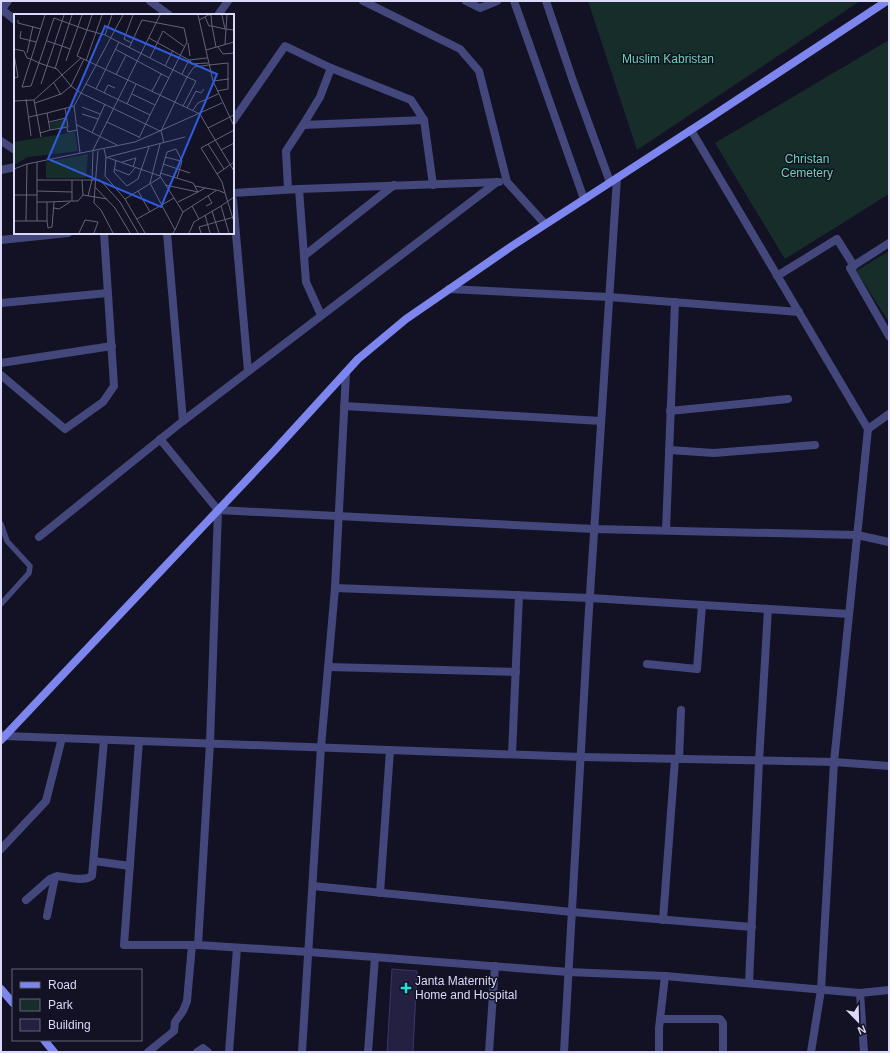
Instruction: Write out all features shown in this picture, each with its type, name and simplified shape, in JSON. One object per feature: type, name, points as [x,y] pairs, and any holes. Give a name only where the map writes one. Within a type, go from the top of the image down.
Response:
[{"type":"main road","points":[[2,737],[218,510],[358,359],[406,319],[545,224],[691,130],[886,1]]},
{"type":"main road","points":[[3,995],[12,1002]]},
{"type":"main road","points":[[45,1041],[54,1052]]},
{"type":"street","points":[[8,1],[1,9],[14,19]]},
{"type":"street","points":[[150,1],[168,14]]},
{"type":"street","points":[[219,14],[228,1]]},
{"type":"street","points":[[363,1],[460,49],[479,71],[507,182],[545,224]]},
{"type":"street","points":[[466,1],[480,8],[497,1]]},
{"type":"street","points":[[514,1],[584,199]]},
{"type":"street","points":[[546,1],[573,81],[614,180],[609,297],[564,1052]]},
{"type":"street","points":[[234,120],[285,46],[331,68],[411,100],[424,120],[433,185]]},
{"type":"street","points":[[288,189],[286,151],[320,97],[331,68]]},
{"type":"street","points":[[303,124],[424,120]]},
{"type":"street","points":[[691,130],[868,429],[834,762],[821,990],[811,1052]]},
{"type":"street","points":[[1,141],[14,149]]},
{"type":"street","points":[[1,170],[14,167]]},
{"type":"street","points":[[39,537],[183,421],[497,182]]},
{"type":"street","points":[[234,192],[507,182]]},
{"type":"street","points":[[304,256],[394,185]]},
{"type":"street","points":[[299,189],[306,282],[321,315]]},
{"type":"street","points":[[234,211],[248,371]]},
{"type":"street","points":[[1,240],[58,234]]},
{"type":"street","points":[[1,375],[65,429],[103,402],[114,386],[104,234]]},
{"type":"street","points":[[167,234],[183,421]]},
{"type":"street","points":[[778,276],[837,239],[854,266]]},
{"type":"street","points":[[888,331],[850,268],[889,243]]},
{"type":"street","points":[[449,290],[609,297],[799,312]]},
{"type":"street","points":[[1,303],[108,293]]},
{"type":"street","points":[[666,530],[675,302]]},
{"type":"street","points":[[1,363],[112,346]]},
{"type":"street","points":[[302,1052],[321,747],[335,588],[346,373]]},
{"type":"street","points":[[670,411],[788,398]]},
{"type":"street","points":[[344,406],[601,421]]},
{"type":"street","points":[[868,429],[889,414]]},
{"type":"street","points":[[148,1052],[174,1031],[175,1022],[186,1006],[195,945],[210,743],[218,510],[160,439]]},
{"type":"street","points":[[669,450],[714,453],[815,445]]},
{"type":"street","points":[[218,510],[594,529],[857,534],[889,542]]},
{"type":"street","points":[[335,588],[590,598],[849,614]]},
{"type":"street","points":[[512,754],[519,595]]},
{"type":"street","points":[[647,664],[697,669],[702,605]]},
{"type":"street","points":[[749,983],[759,761],[768,609]]},
{"type":"street","points":[[328,668],[516,672]]},
{"type":"street","points":[[663,920],[681,710]]},
{"type":"street","points":[[2,737],[139,740],[581,757],[834,762],[889,766]]},
{"type":"street","points":[[1,849],[46,801],[62,738]]},
{"type":"street","points":[[26,900],[50,879],[57,876],[85,879],[92,876],[104,740]]},
{"type":"street","points":[[139,740],[124,945],[195,945],[309,952],[568,972],[665,976],[860,993],[889,990]]},
{"type":"street","points":[[380,893],[390,750]]},
{"type":"street","points":[[94,861],[130,866]]},
{"type":"street","points":[[47,916],[55,877]]},
{"type":"street","points":[[313,886],[572,912],[752,927]]},
{"type":"street","points":[[229,1052],[237,948]]},
{"type":"street","points":[[368,1052],[375,957]]},
{"type":"street","points":[[489,1052],[495,966]]},
{"type":"street","points":[[659,1052],[660,1019],[665,976]]},
{"type":"street","points":[[860,993],[864,1052]]},
{"type":"street","points":[[660,1019],[720,1019],[723,1023],[723,1052]]},
{"type":"street","points":[[197,1052],[203,1048],[208,1052]]},
{"type":"lane","points":[[1,524],[7,540],[30,566],[28,573],[1,604]]},
{"type":"green space","name":"Muslim Kabristan","points":[[588,1],[860,1],[637,150]]},
{"type":"green space","name":"Christan Cemetery","points":[[889,40],[889,194],[785,259],[715,143]]},
{"type":"green space","points":[[889,251],[889,322],[856,271]]},
{"type":"building","points":[[392,969],[417,971],[413,1052],[387,1052]]},
{"type":"place","name":"Janta Maternity Home and Hospital","points":[[406,988]]}]
